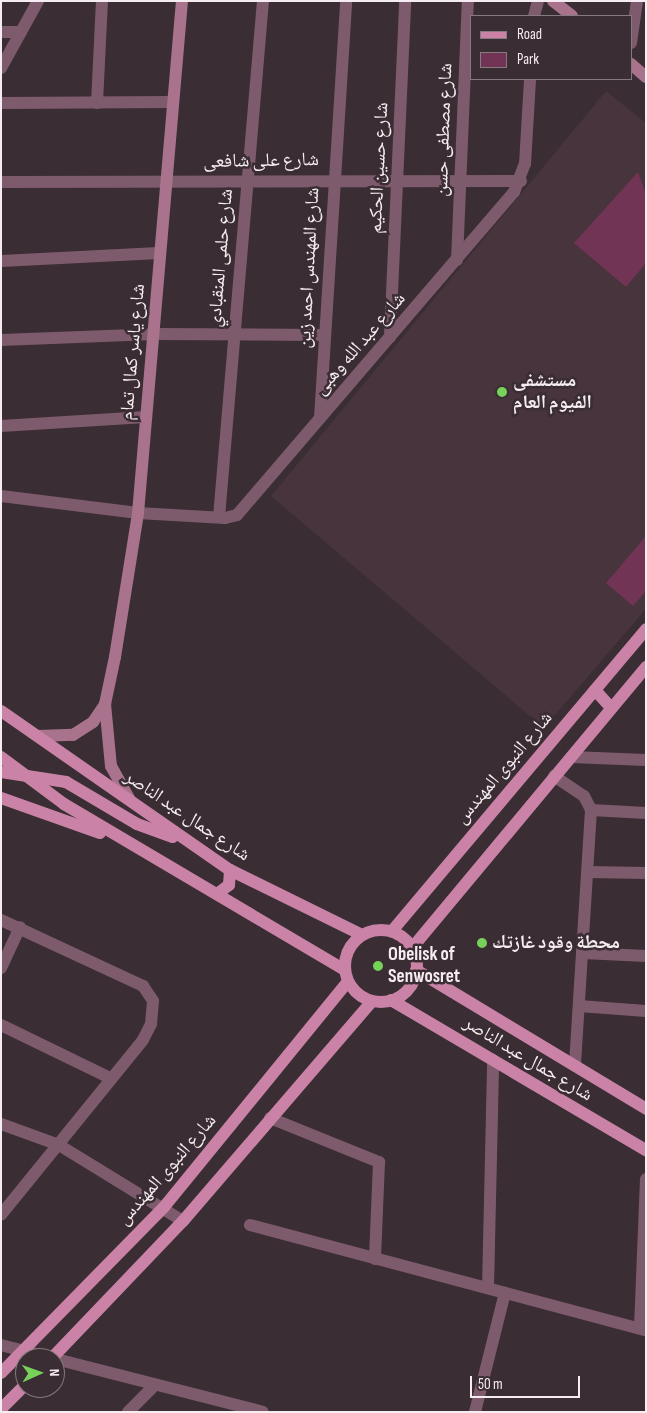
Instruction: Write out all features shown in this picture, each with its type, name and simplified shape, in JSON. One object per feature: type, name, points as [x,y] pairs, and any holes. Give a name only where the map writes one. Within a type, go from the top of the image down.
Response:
[{"type":"main road","name":"شارع النبوى المهندس","points":[[392,931],[646,629]]},
{"type":"main road","points":[[412,948],[646,667]]},
{"type":"main road","points":[[595,690],[611,708]]},
{"type":"main road","name":"شارع جمال عبد الناصر","points":[[1,711],[131,801],[182,840],[230,870],[362,935]]},
{"type":"main road","points":[[1,757],[64,804],[217,894],[346,975],[362,997],[372,1001],[391,1000],[408,989],[416,970],[412,948],[392,931],[377,930],[362,935],[348,950],[346,975]]},
{"type":"main road","points":[[1,772],[19,772],[66,782],[138,824],[182,840]]},
{"type":"main road","points":[[1,798],[138,848]]},
{"type":"main road","points":[[217,894],[230,885],[230,870]]},
{"type":"main road","name":"شارع جمال عبد الناصر","points":[[416,970],[646,1109]]},
{"type":"main road","name":"شارع النبوى المهندس","points":[[27,1348],[164,1207],[346,975]]},
{"type":"main road","name":"شارع جمال عبد الناصر","points":[[391,1000],[646,1150]]},
{"type":"main road","points":[[61,1348],[183,1221],[372,1001]]},
{"type":"main road","name":"شارع النبوى المهندس","points":[[1,1373],[15,1360]]},
{"type":"main road","points":[[1,1409],[15,1395]]},
{"type":"street","points":[[1,68],[38,1]]},
{"type":"street","points":[[97,102],[102,1]]},
{"type":"street","name":"شارع ياسر كمال تمام","points":[[131,801],[111,766],[105,704],[138,512],[154,334],[171,102],[182,1]]},
{"type":"street","name":"شارع حلمى المنقبادي","points":[[219,517],[263,1]]},
{"type":"street","name":"شارع المهندس احمد زين","points":[[320,418],[332,178],[346,1]]},
{"type":"street","name":"شارع حسين الحكيم","points":[[390,337],[406,1]]},
{"type":"street","name":"شارع مصطفى حسن","points":[[458,260],[468,1]]},
{"type":"street","points":[[534,15],[538,1]]},
{"type":"street","points":[[553,1],[571,15]]},
{"type":"street","points":[[632,36],[637,1]]},
{"type":"street","points":[[1,32],[21,32]]},
{"type":"street","points":[[632,65],[646,77]]},
{"type":"street","points":[[521,181],[530,80]]},
{"type":"street","points":[[1,103],[171,102]]},
{"type":"street","name":"شارع على شافعى","points":[[1,182],[332,178],[521,181]]},
{"type":"street","name":"شارع عبد الله وهبى","points":[[1,496],[138,512],[219,517],[241,512],[458,260],[521,181]]},
{"type":"street","points":[[1,261],[159,253]]},
{"type":"street","points":[[1,340],[154,334],[324,335]]},
{"type":"street","points":[[1,426],[146,417]]},
{"type":"street","name":"شارع ياسر كمال تمام","points":[[38,736],[73,735],[93,722],[105,704]]},
{"type":"street","points":[[571,758],[646,760]]},
{"type":"street","points":[[554,776],[584,796],[591,810],[575,1066]]},
{"type":"street","points":[[591,810],[646,813]]},
{"type":"street","points":[[588,872],[646,873]]},
{"type":"street","points":[[1,920],[20,927],[150,993],[153,1013],[148,1032],[1,1215]]},
{"type":"street","points":[[1,968],[20,927]]},
{"type":"street","points":[[582,953],[646,956]]},
{"type":"street","points":[[579,1006],[646,1011]]},
{"type":"street","points":[[1,1025],[110,1078]]},
{"type":"street","points":[[488,1288],[493,1060]]},
{"type":"street","points":[[270,1118],[379,1162],[375,1259]]},
{"type":"street","points":[[1,1124],[59,1145],[164,1207],[183,1221]]},
{"type":"street","points":[[250,1225],[643,1329],[646,1179]]},
{"type":"street","points":[[475,1412],[504,1292]]},
{"type":"street","points":[[1,1345],[15,1348]]},
{"type":"street","points":[[65,1361],[154,1386],[263,1412]]},
{"type":"street","points":[[128,1412],[154,1386]]},
{"type":"shaded area","name":"مستشفى الفيوم العام","points":[[606,91],[646,123],[646,609],[544,728],[271,496]]},
{"type":"green space","points":[[638,172],[646,194],[646,263],[626,287],[574,243]]},
{"type":"green space","points":[[646,536],[646,591],[633,606],[606,583]]},
{"type":"place","name":"مستشفى الفيوم العام","points":[[502,392]]},
{"type":"place","name":"محطة وقود غازتك","points":[[482,943]]},
{"type":"place","name":"Obelisk of Senwosret","points":[[378,966]]}]
